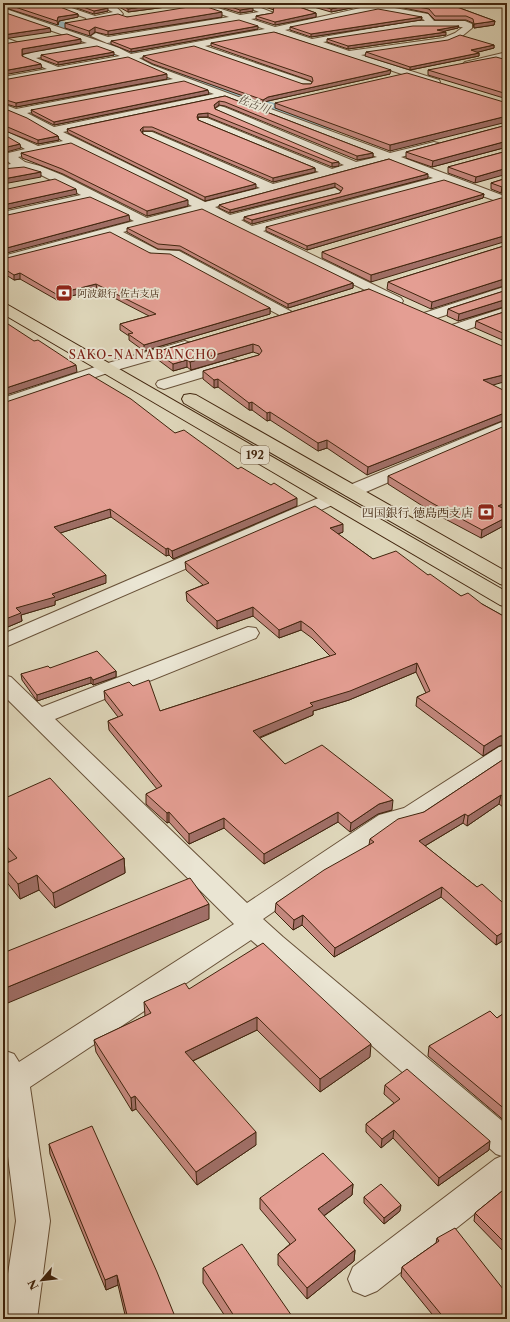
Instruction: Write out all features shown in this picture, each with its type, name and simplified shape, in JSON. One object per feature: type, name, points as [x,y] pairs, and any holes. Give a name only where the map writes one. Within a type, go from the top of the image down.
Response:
[{"type":"highway","name":"192","points":[[3,292],[507,580]]},
{"type":"highway","name":"192","points":[[3,308],[507,601]]},
{"type":"street","points":[[49,3],[104,24]]},
{"type":"street","points":[[68,22],[123,16],[115,9],[98,3]]},
{"type":"street","points":[[171,21],[211,22],[270,13],[240,3]]},
{"type":"street","points":[[3,80],[246,36],[384,5],[425,16],[431,24]]},
{"type":"street","points":[[7,6],[34,22],[134,56],[238,94]]},
{"type":"street","points":[[7,6],[68,22],[107,40],[163,30],[193,22],[234,38]]},
{"type":"street","points":[[193,6],[348,53],[443,85]]},
{"type":"street","points":[[330,7],[351,13]]},
{"type":"street","points":[[316,13],[331,18]]},
{"type":"street","points":[[11,25],[34,22]]},
{"type":"street","points":[[310,41],[413,24],[465,24],[469,26],[458,35],[445,40],[348,53]]},
{"type":"street","points":[[148,25],[306,84]]},
{"type":"street","points":[[119,30],[133,35]]},
{"type":"street","points":[[46,37],[68,33]]},
{"type":"street","points":[[246,36],[268,43]]},
{"type":"street","points":[[5,43],[32,40]]},
{"type":"street","points":[[5,43],[42,54]]},
{"type":"street","points":[[57,70],[26,57],[99,44]]},
{"type":"street","points":[[472,53],[492,59]]},
{"type":"street","points":[[455,66],[507,55]]},
{"type":"street","points":[[134,56],[149,67],[439,172],[505,199]]},
{"type":"street","points":[[133,70],[149,67]]},
{"type":"street","points":[[392,78],[432,70]]},
{"type":"street","points":[[16,112],[185,80]]},
{"type":"street","points":[[55,130],[226,95]]},
{"type":"street","points":[[3,107],[55,130],[86,149],[370,289],[477,337]]},
{"type":"street","points":[[220,109],[355,166]]},
{"type":"street","points":[[3,124],[32,119]]},
{"type":"street","points":[[203,120],[330,172]]},
{"type":"street","points":[[3,133],[36,150]]},
{"type":"street","points":[[148,134],[271,188]]},
{"type":"street","points":[[3,260],[111,231],[147,223],[202,206],[449,141]]},
{"type":"street","points":[[21,165],[8,156],[74,142]]},
{"type":"street","points":[[3,168],[21,165],[36,168],[147,223]]},
{"type":"street","points":[[251,230],[439,172]]},
{"type":"street","points":[[37,182],[58,178]]},
{"type":"street","points":[[477,188],[495,183]]},
{"type":"street","points":[[229,219],[350,188]]},
{"type":"street","points":[[3,216],[91,196]]},
{"type":"street","points":[[480,205],[505,199]]},
{"type":"street","points":[[111,231],[156,254],[174,254],[287,315]]},
{"type":"street","points":[[306,257],[321,252]]},
{"type":"street","points":[[347,296],[393,282]]},
{"type":"street","points":[[418,311],[507,290]]},
{"type":"street","points":[[265,322],[302,310]]},
{"type":"street","points":[[457,328],[507,311]]},
{"type":"street","points":[[6,400],[107,368],[199,342]]},
{"type":"street","points":[[164,384],[245,360]]},
{"type":"street","points":[[352,491],[507,425]]},
{"type":"street","points":[[3,642],[330,498]]},
{"type":"street","points":[[39,717],[248,633]]},
{"type":"street","points":[[3,682],[248,922],[507,1144]]},
{"type":"street","points":[[19,1319],[33,1221],[8,1072],[248,922],[388,821],[413,814],[507,753]]},
{"type":"street","points":[[365,1279],[507,1169]]},
{"type":"building","points":[[3,3],[50,3],[78,14],[58,17],[57,21]]},
{"type":"building","points":[[72,3],[98,3],[108,8],[94,11]]},
{"type":"building","points":[[118,3],[168,3],[128,9]]},
{"type":"building","points":[[219,3],[241,3],[253,8],[240,10]]},
{"type":"building","points":[[264,3],[288,3],[316,13],[275,22],[256,16],[273,13],[274,6]]},
{"type":"building","points":[[312,3],[358,3],[331,9]]},
{"type":"building","points":[[396,3],[446,3],[495,21],[474,24],[473,19],[466,16],[435,16],[429,9]]},
{"type":"building","points":[[201,5],[222,12],[108,31],[95,27],[89,31],[65,23],[118,14],[127,17]]},
{"type":"building","points":[[378,9],[422,17],[311,34],[290,27]]},
{"type":"building","points":[[3,12],[50,28],[3,35]]},
{"type":"building","points":[[239,20],[258,26],[131,49],[111,41]]},
{"type":"building","points":[[413,26],[459,26],[437,30],[446,32],[348,46],[327,39]]},
{"type":"building","points":[[274,32],[391,70],[268,97],[263,100],[143,56],[194,46],[303,84],[311,84],[313,81],[312,77],[211,43]]},
{"type":"building","points":[[67,34],[81,39],[22,49],[22,56],[41,64],[3,71],[3,44]]},
{"type":"building","points":[[460,35],[494,45],[471,50],[479,53],[410,67],[366,52],[448,40]]},
{"type":"building","points":[[97,46],[114,52],[58,62],[41,55]]},
{"type":"building","points":[[128,57],[167,74],[16,103],[3,99],[3,80]]},
{"type":"building","points":[[496,57],[507,60],[507,94],[428,70]]},
{"type":"building","points":[[407,73],[507,103],[507,116],[390,145],[275,103]]},
{"type":"building","points":[[184,81],[208,90],[54,122],[31,110]]},
{"type":"building","points":[[225,96],[373,153],[357,156],[225,102],[219,101],[214,105],[215,109],[339,162],[332,163],[208,113],[198,114],[198,120],[315,168],[273,178],[152,127],[143,127],[140,130],[143,134],[256,184],[205,197],[67,129]]},
{"type":"building","points":[[3,108],[27,118],[58,136],[38,140],[3,125]]},
{"type":"building","points":[[507,125],[507,141],[433,161],[406,152]]},
{"type":"building","points":[[3,134],[20,144],[3,148]]},
{"type":"building","points":[[71,143],[188,200],[147,211],[62,169],[21,153]]},
{"type":"building","points":[[507,151],[507,168],[476,177],[448,167]]},
{"type":"building","points":[[389,159],[428,174],[252,220],[244,217],[340,193],[343,188],[335,183],[230,210],[219,205]]},
{"type":"building","points":[[24,167],[41,172],[3,179],[3,169]]},
{"type":"building","points":[[507,178],[507,187],[502,187],[491,183]]},
{"type":"building","points":[[55,179],[76,189],[3,205],[3,190]]},
{"type":"building","points":[[444,180],[484,194],[307,246],[266,227]]},
{"type":"building","points":[[90,197],[129,215],[3,249],[3,216]]},
{"type":"building","points":[[501,198],[507,199],[507,235],[371,275],[322,252]]},
{"type":"building","points":[[202,209],[353,283],[288,304],[180,246],[158,244],[127,228]]},
{"type":"building","points":[[110,232],[150,253],[170,254],[270,308],[144,345],[128,334],[133,333],[120,324],[156,314],[96,284],[56,294],[20,273],[14,275],[3,268],[3,259]]},
{"type":"building","points":[[507,245],[507,278],[432,302],[388,282]]},
{"type":"building","points":[[369,289],[507,348],[507,374],[483,380],[507,392],[507,412],[368,467],[327,440],[318,443],[270,412],[267,413],[252,402],[249,403],[218,379],[214,380],[203,371],[259,355],[262,351],[259,346],[253,344],[190,362],[187,360],[173,364],[156,352]]},
{"type":"building","points":[[507,290],[507,299],[459,314],[448,309]]},
{"type":"building","points":[[507,311],[507,335],[476,321]]},
{"type":"building","points":[[8,324],[34,341],[38,340],[76,365],[3,389],[3,325]]},
{"type":"building","points":[[89,374],[131,399],[175,433],[184,430],[238,469],[241,467],[271,485],[274,483],[297,498],[172,551],[168,548],[166,549],[110,509],[54,527],[106,575],[52,594],[55,597],[16,608],[21,613],[3,620],[3,403]]},
{"type":"building","points":[[507,425],[507,502],[498,506],[507,510],[507,517],[482,530],[432,503],[388,476]]},
{"type":"building","points":[[315,506],[343,524],[330,528],[373,559],[396,551],[428,575],[430,574],[461,596],[468,593],[482,604],[507,618],[507,735],[500,736],[484,746],[417,697],[430,691],[417,663],[350,691],[310,703],[313,706],[253,731],[285,764],[322,745],[393,800],[379,804],[351,823],[338,812],[264,854],[224,818],[189,834],[169,812],[167,813],[146,794],[162,786],[108,721],[123,715],[104,691],[129,682],[133,686],[149,680],[160,711],[336,654],[312,629],[301,621],[279,630],[253,607],[217,621],[186,592],[209,583],[185,562]]},
{"type":"building","points":[[97,651],[116,671],[93,680],[91,677],[37,695],[21,674],[48,666],[50,668]]},
{"type":"building","points":[[507,757],[507,800],[501,795],[468,816],[465,814],[419,841],[477,887],[482,884],[502,902],[507,900],[507,930],[497,936],[442,887],[335,948],[303,915],[294,920],[276,903],[324,870],[374,842],[370,839],[398,819],[424,812]]},
{"type":"building","points":[[50,778],[124,858],[53,893],[37,875],[18,884],[3,866],[17,858],[3,842],[3,799]]},
{"type":"building","points":[[190,878],[209,904],[3,989],[3,953]]},
{"type":"building","points":[[263,943],[371,1044],[320,1079],[257,1017],[185,1052],[256,1132],[196,1172],[135,1096],[131,1098],[94,1040],[151,1013],[144,1002],[185,983],[189,989]]},
{"type":"building","points":[[490,1011],[497,1018],[507,1011],[507,1111],[429,1046]]},
{"type":"building","points":[[407,1069],[490,1141],[439,1178],[394,1130],[382,1139],[366,1124],[400,1099],[385,1085]]},
{"type":"building","points":[[92,1126],[157,1272],[176,1319],[128,1319],[117,1275],[105,1280],[49,1144]]},
{"type":"building","points":[[323,1153],[353,1184],[318,1209],[355,1250],[307,1288],[278,1254],[296,1240],[260,1198]]},
{"type":"building","points":[[381,1184],[401,1205],[384,1218],[364,1197]]},
{"type":"building","points":[[507,1187],[507,1245],[475,1213]]},
{"type":"building","points":[[455,1228],[507,1294],[507,1319],[445,1319],[402,1267],[439,1241],[437,1238]]},
{"type":"building","points":[[242,1244],[294,1319],[236,1319],[203,1268]]},
{"type":"waterway","name":"佐古川","points":[[3,8],[80,33],[181,77],[320,128]]},
{"type":"place","name":"阿波銀行 佐古支店","points":[[64,293]]},
{"type":"place","name":"四国銀行 徳島西支店","points":[[486,512]]},
{"type":"district","name":"SAKO-NANABANCHO","points":[[143,354]]}]
